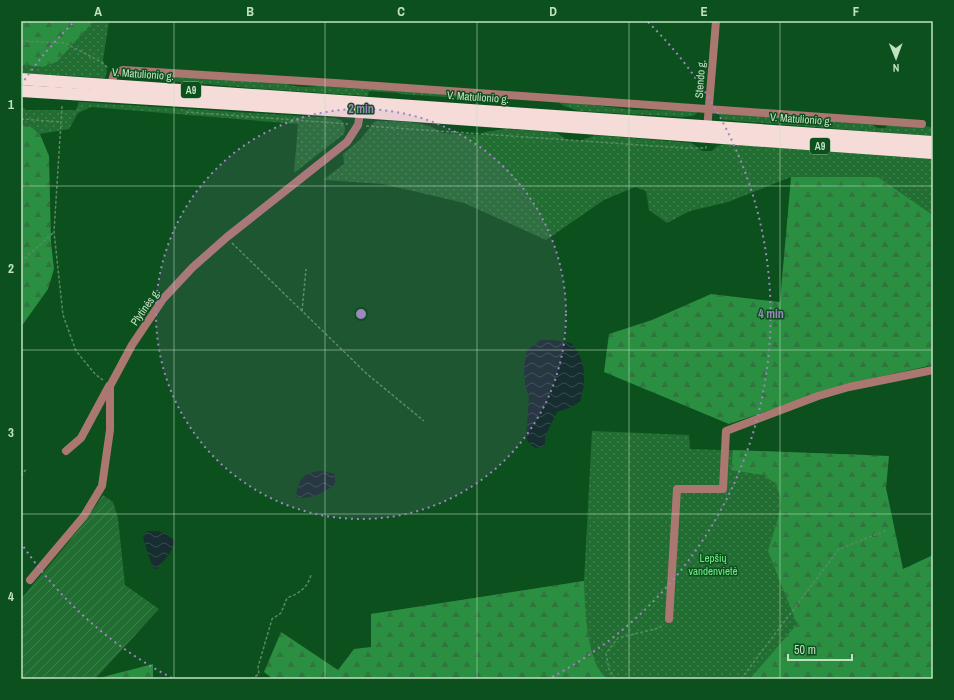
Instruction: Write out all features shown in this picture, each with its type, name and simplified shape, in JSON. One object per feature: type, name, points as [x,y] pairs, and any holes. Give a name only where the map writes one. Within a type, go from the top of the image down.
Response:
[{"type":"highway","name":"V. Matulionio g.","points":[[21,79],[112,79],[361,107]]},
{"type":"highway","name":"V. Matulionio g.","points":[[21,91],[361,107],[707,132],[933,154]]},
{"type":"highway","name":"V. Matulionio g.","points":[[707,132],[933,142]]},
{"type":"street","name":"Stendo g.","points":[[707,132],[716,21]]},
{"type":"street","points":[[112,79],[123,70],[335,83],[922,124]]},
{"type":"street","name":"Plytinės g.","points":[[30,580],[84,516],[102,486],[110,430],[110,386],[132,345],[163,299],[193,267],[227,237],[347,142],[358,125],[361,107]]},
{"type":"street","points":[[669,619],[676,489],[723,489],[726,431],[818,396],[849,387],[933,370]]},
{"type":"street","points":[[66,451],[81,438],[110,386]]},
{"type":"path","points":[[21,41],[65,43],[101,62],[112,79]]},
{"type":"path","points":[[62,106],[54,232],[63,315],[76,351],[95,374],[110,386]]},
{"type":"path","points":[[183,112],[684,148],[706,148],[707,132]]},
{"type":"path","points":[[21,119],[61,122]]},
{"type":"path","points":[[21,262],[54,232]]},
{"type":"path","points":[[227,237],[367,374],[424,421]]},
{"type":"path","points":[[302,312],[306,269]]},
{"type":"path","points":[[21,476],[27,468]]},
{"type":"path","points":[[741,679],[839,550],[886,530]]},
{"type":"path","points":[[251,679],[258,674],[258,667],[272,619],[281,613],[287,598],[297,594],[308,585],[311,575]]},
{"type":"path","points":[[615,679],[609,670],[606,653],[618,638],[659,628],[669,619]]},
{"type":"green space","points":[[21,21],[94,21],[57,62],[43,67],[21,65]]},
{"type":"green space","points":[[94,21],[109,21],[103,60],[107,71],[105,78],[21,73],[21,65],[43,67],[57,62]]},
{"type":"green space","points":[[123,74],[236,80],[286,84],[300,87],[323,86],[501,98],[490,100],[369,91],[368,96],[250,88],[127,77]]},
{"type":"green space","points":[[21,99],[23,99],[23,107],[26,110],[76,110],[79,102],[333,118],[341,120],[345,130],[344,134],[294,173],[298,124],[91,107],[78,113],[69,129],[40,134],[30,126],[21,125]]},
{"type":"green space","points":[[557,101],[635,110],[698,111],[693,116],[682,117],[579,111],[564,106]]},
{"type":"green space","points":[[718,114],[872,124],[877,128],[886,128],[888,124],[933,127],[933,136],[723,120]]},
{"type":"green space","points":[[374,122],[420,124],[436,129],[442,133],[481,135],[484,132],[505,129],[555,132],[567,140],[580,141],[595,135],[692,143],[702,151],[712,151],[717,146],[723,144],[933,157],[933,215],[878,177],[791,177],[728,202],[690,211],[667,223],[649,210],[646,191],[635,187],[604,200],[546,240],[464,203],[383,184],[323,180],[344,164],[343,154],[361,139]]},
{"type":"green space","points":[[21,125],[30,126],[40,134],[49,156],[51,242],[54,269],[48,289],[21,327]]},
{"type":"green space","points":[[791,177],[878,177],[933,215],[933,365],[847,384],[729,424],[604,372],[609,334],[652,320],[711,294],[780,302]]},
{"type":"green space","name":"Lepšių vandenvietė","points":[[592,431],[689,435],[690,449],[869,455],[933,679],[372,679],[371,614],[584,581]]},
{"type":"green space","points":[[733,450],[889,456],[886,488],[903,569],[933,555],[933,679],[750,679],[797,624],[768,551],[781,508],[780,495],[775,483],[763,475],[731,470]]},
{"type":"green space","points":[[103,495],[113,502],[118,518],[125,585],[159,609],[95,679],[21,679],[21,599],[74,535]]},
{"type":"green space","points":[[584,581],[587,626],[591,650],[599,669],[607,679],[273,679],[264,672],[281,632],[338,670],[354,649],[371,647],[371,614]]},
{"type":"green space","points":[[153,664],[153,679],[95,679]]},
{"type":"water","points":[[541,340],[571,343],[580,356],[584,371],[584,386],[580,402],[557,412],[545,436],[545,446],[536,448],[529,444],[526,437],[529,398],[525,383],[524,367],[527,350]]},
{"type":"water","points":[[322,471],[335,474],[335,484],[327,490],[311,497],[296,497],[298,485],[306,475]]},
{"type":"water","points":[[147,531],[163,532],[175,542],[170,553],[157,569],[153,568],[143,538]]}]
